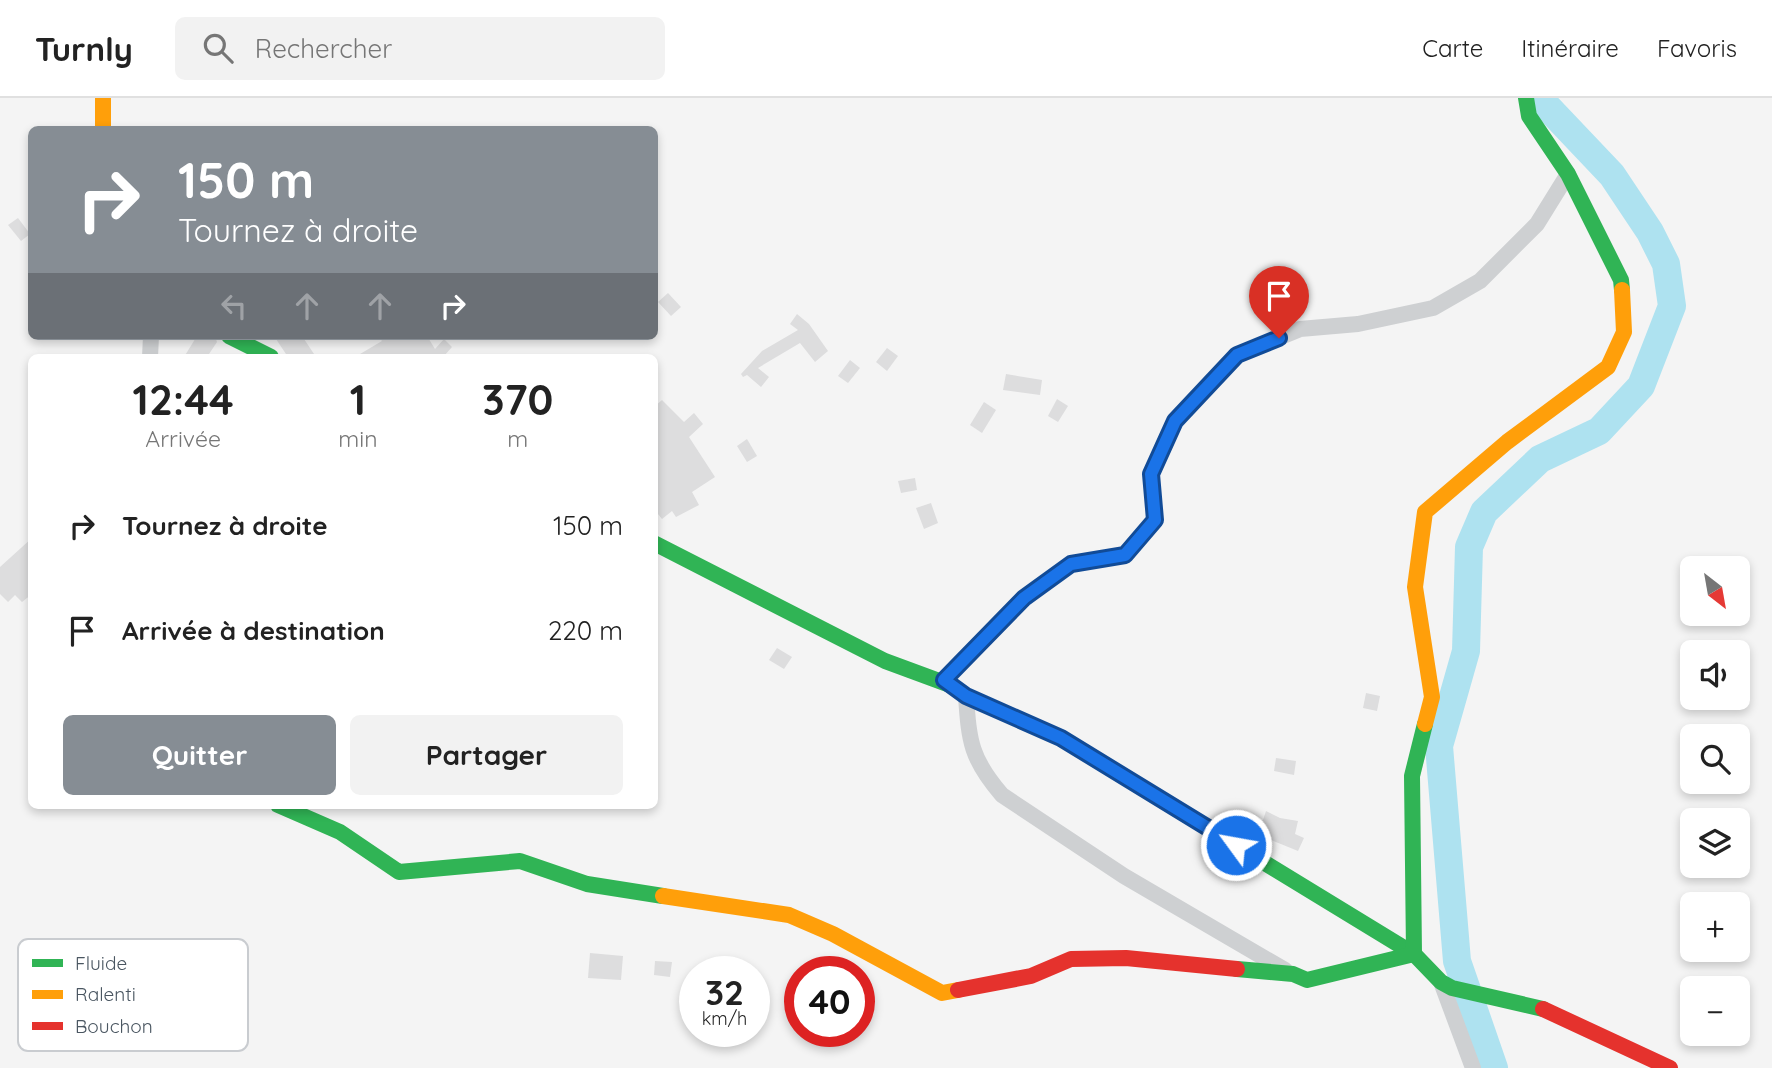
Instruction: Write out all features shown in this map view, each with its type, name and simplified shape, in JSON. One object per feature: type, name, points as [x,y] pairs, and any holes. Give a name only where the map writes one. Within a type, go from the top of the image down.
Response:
[{"type":"street","points":[[103,98],[103,126]]},
{"type":"street","points":[[1414,954],[1412,776],[1432,697],[1415,587],[1425,512],[1507,442],[1608,367],[1624,332],[1621,280],[1568,174],[1529,116],[1526,98]]},
{"type":"street","points":[[944,680],[1024,598],[1071,564],[1125,555],[1155,520],[1151,474],[1175,421],[1237,355],[1300,329],[1358,324],[1433,309],[1480,281],[1537,224],[1568,174]]},
{"type":"street","points":[[237,340],[265,354]]},
{"type":"street","points":[[658,545],[885,661],[944,680],[966,696],[1061,738],[1414,954],[1447,985],[1473,1068]]},
{"type":"street","points":[[966,696],[969,744],[987,778],[1002,795],[1124,876],[1293,974],[1307,980],[1414,954]]},
{"type":"street","points":[[287,809],[340,832],[399,872],[520,861],[587,884],[789,915],[833,934],[942,993],[1031,976],[1071,959],[1126,958],[1293,974]]},
{"type":"street","points":[[1447,985],[1534,1005],[1670,1068]]},
{"type":"building","points":[[18,218],[28,236],[21,241],[8,225]]},
{"type":"building","points":[[668,293],[681,307],[671,316],[658,302]]},
{"type":"building","points":[[797,314],[809,324],[828,351],[815,362],[800,343],[758,368],[769,377],[761,387],[747,375],[743,377],[741,374],[762,351],[798,330],[790,324]]},
{"type":"building","points":[[195,340],[216,340],[209,354],[186,354]]},
{"type":"building","points":[[277,340],[305,340],[314,354],[286,354]]},
{"type":"building","points":[[429,340],[435,349],[445,340],[452,347],[446,354],[360,354],[382,341]]},
{"type":"building","points":[[887,348],[898,356],[887,371],[876,362]]},
{"type":"building","points":[[850,360],[860,368],[848,383],[838,376]]},
{"type":"building","points":[[1006,374],[1042,380],[1040,395],[1003,390]]},
{"type":"building","points":[[1057,399],[1068,406],[1058,422],[1048,416]]},
{"type":"building","points":[[662,400],[684,422],[694,413],[703,424],[689,437],[715,477],[692,492],[699,505],[676,517],[672,511],[662,519],[658,514],[658,404]]},
{"type":"building","points":[[984,402],[996,410],[982,433],[970,425]]},
{"type":"building","points":[[747,439],[757,456],[747,462],[737,446]]},
{"type":"building","points":[[915,478],[917,490],[901,493],[898,481]]},
{"type":"building","points":[[931,503],[938,523],[924,529],[916,508]]},
{"type":"building","points":[[28,542],[28,597],[22,602],[15,595],[8,602],[0,594],[0,567]]},
{"type":"building","points":[[777,648],[792,657],[784,669],[769,660]]},
{"type":"building","points":[[1366,693],[1380,696],[1377,711],[1363,708]]},
{"type":"building","points":[[1276,758],[1296,761],[1294,775],[1274,771]]},
{"type":"building","points":[[1266,811],[1280,818],[1298,821],[1295,834],[1304,838],[1298,851],[1271,840],[1267,848],[1256,841]]},
{"type":"building","points":[[590,953],[623,956],[621,980],[588,978]]},
{"type":"building","points":[[655,961],[672,962],[670,977],[654,975]]},
{"type":"waterway","points":[[1494,1068],[1457,961],[1439,746],[1466,651],[1469,547],[1484,512],[1540,459],[1599,431],[1641,386],[1672,306],[1666,264],[1650,232],[1612,175],[1539,98]]},
{"type":"traffic: fast","points":[[1526,98],[1529,116],[1568,174],[1621,280],[1622,290]]},
{"type":"traffic: fast","points":[[237,340],[265,354]]},
{"type":"traffic: fast","points":[[658,545],[885,661],[950,685]]},
{"type":"traffic: fast","points":[[1237,969],[1293,974],[1307,980],[1414,954],[1412,776],[1425,724]]},
{"type":"traffic: fast","points":[[287,809],[340,832],[399,872],[520,861],[587,884],[663,896]]},
{"type":"traffic: fast","points":[[1227,840],[1414,954],[1441,982],[1452,988],[1543,1009]]},
{"type":"traffic: slow","points":[[103,98],[103,126]]},
{"type":"traffic: slow","points":[[1425,724],[1432,697],[1415,587],[1425,512],[1507,442],[1608,367],[1624,332],[1622,290]]},
{"type":"traffic: slow","points":[[950,685],[966,696],[1061,738],[1227,840]]},
{"type":"traffic: slow","points":[[663,896],[789,915],[833,934],[942,993],[958,990]]},
{"type":"traffic: jam","points":[[958,990],[1031,976],[1071,959],[1126,958],[1237,969]]},
{"type":"traffic: jam","points":[[1543,1009],[1670,1068]]},
{"type":"route","points":[[1236,845],[1061,738],[966,696],[944,680],[1024,598],[1071,564],[1125,555],[1155,520],[1151,474],[1175,421],[1237,355],[1279,338]]}]
